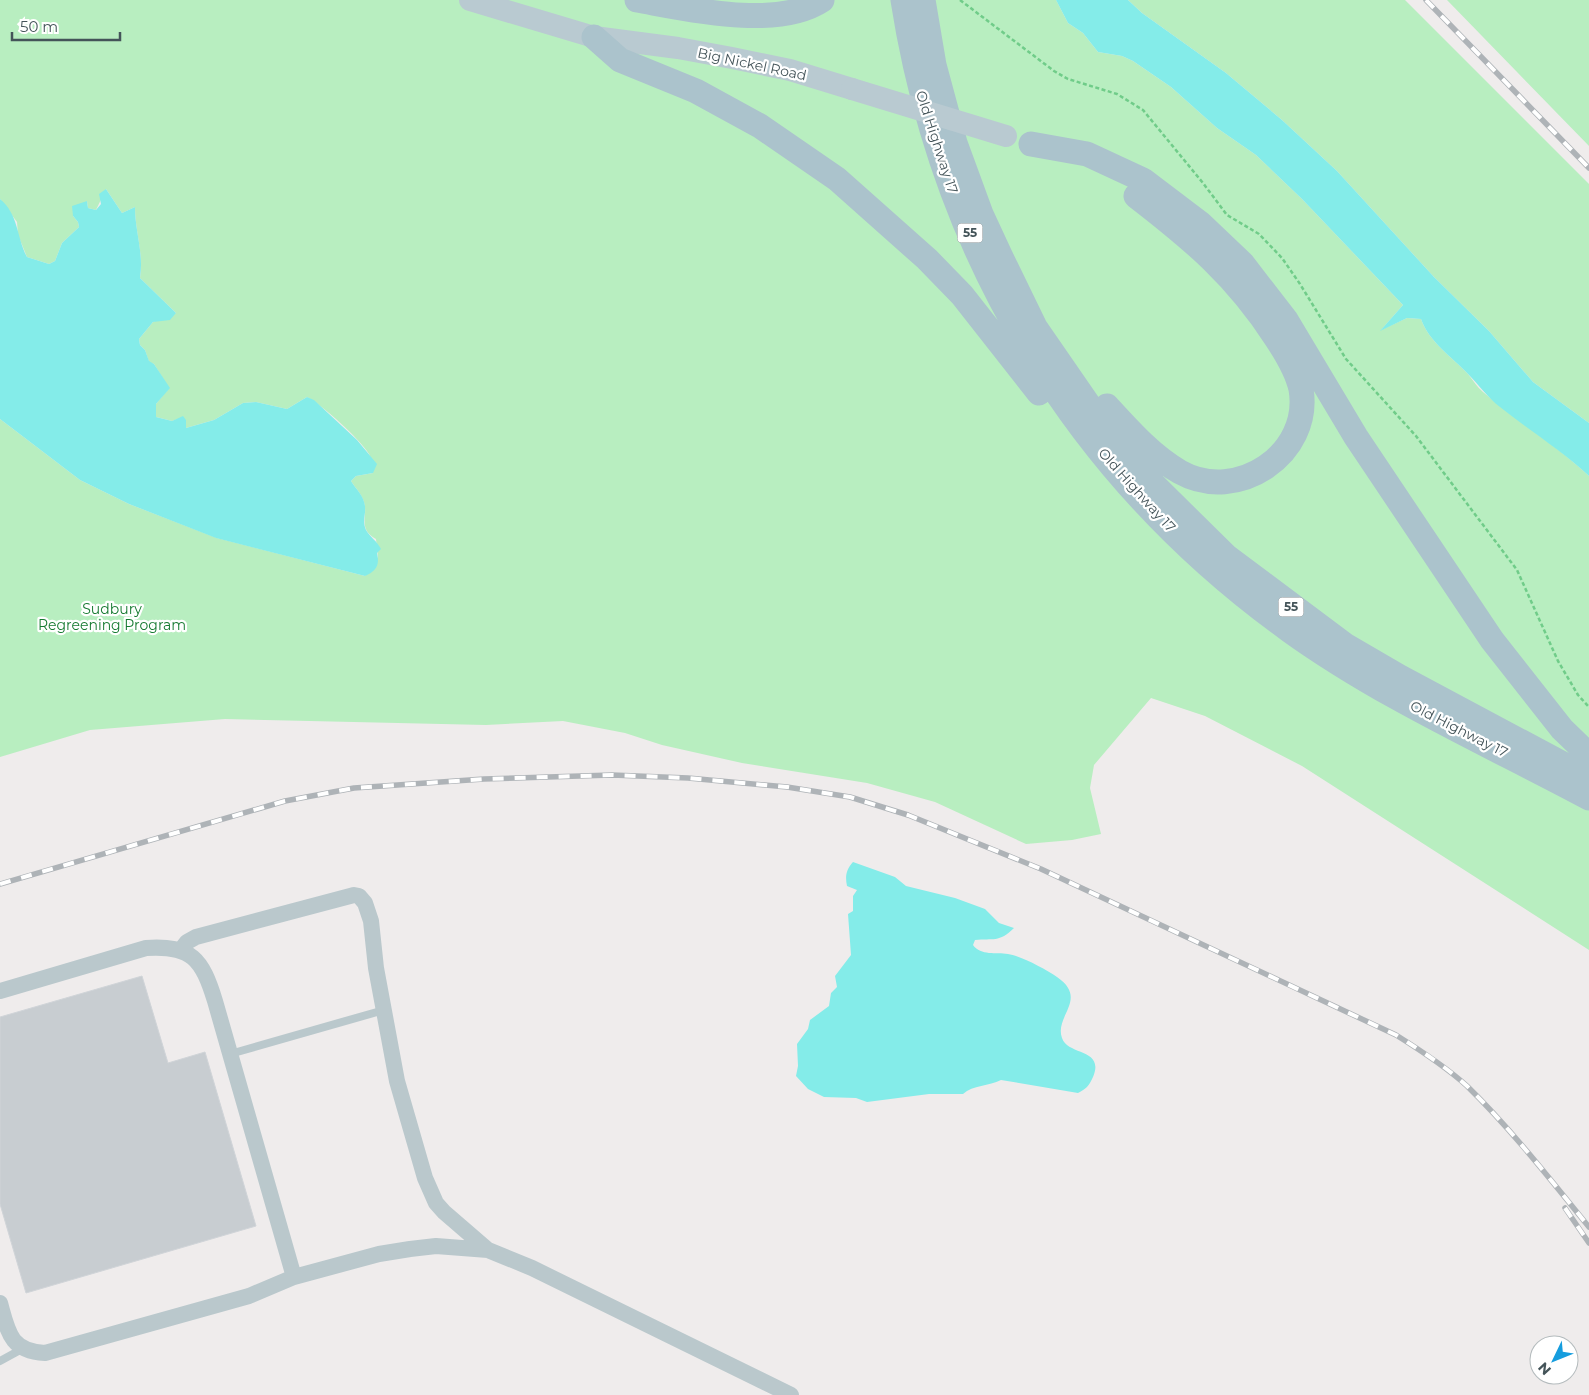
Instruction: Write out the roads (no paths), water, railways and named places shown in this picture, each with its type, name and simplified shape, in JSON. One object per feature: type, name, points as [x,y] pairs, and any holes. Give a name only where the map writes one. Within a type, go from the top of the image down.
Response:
[{"type":"main road","name":"Big Nickel Road","points":[[470,0],[594,38],[678,48],[790,70],[1031,144]]},
{"type":"main road","points":[[637,0],[755,16],[787,13],[809,8],[822,0]]},
{"type":"main road","name":"Old Highway 17","points":[[903,0],[925,111],[946,175],[992,285],[1037,366],[1093,441],[1153,510],[1197,553],[1245,597],[1290,631],[1341,664],[1410,704],[1589,798]]},
{"type":"main road","name":"Old Highway 17","points":[[923,0],[939,84],[955,143],[981,214],[1036,327],[1099,418],[1149,480],[1188,522],[1251,576],[1345,645],[1400,677],[1589,778]]},
{"type":"main road","points":[[594,38],[620,60],[696,91],[753,122],[836,179],[927,259],[962,296],[1065,425],[1093,441]]},
{"type":"main road","points":[[1031,144],[1135,194],[1223,268],[1260,312],[1285,352],[1300,388],[1302,406],[1299,422],[1277,460],[1260,472],[1241,479],[1211,482],[1180,472],[1151,450],[1124,424],[1090,384],[1057,359]]},
{"type":"main road","points":[[1031,144],[1087,154],[1143,180],[1201,224],[1242,263],[1286,320],[1356,437],[1492,640],[1562,729],[1589,755]]},
{"type":"street","points":[[180,951],[187,942],[196,937],[354,894],[359,896],[365,903],[371,921],[397,1081],[425,1178],[436,1203],[488,1250]]},
{"type":"street","points":[[0,991],[146,948],[165,947],[194,957],[207,975],[294,1277]]},
{"type":"street","points":[[0,1302],[15,1342],[22,1349],[45,1353],[249,1296],[294,1277],[379,1254],[436,1246],[488,1250],[532,1268],[791,1395]]},
{"type":"lane","points":[[230,1054],[384,1010]]},
{"type":"lane","points":[[0,1361],[22,1349]]},
{"type":"water","points":[[1056,0],[1128,0],[1142,13],[1226,73],[1282,120],[1337,171],[1434,277],[1489,331],[1533,382],[1589,423],[1589,476],[1491,400],[1468,374],[1435,342],[1421,319],[1407,318],[1380,331],[1403,305],[1302,199],[1256,155],[1217,128],[1171,87],[1133,61],[1122,56],[1098,52],[1083,33],[1068,23]]},
{"type":"water","points":[[106,189],[122,213],[135,207],[141,260],[140,278],[176,313],[170,320],[153,322],[139,339],[140,345],[145,350],[149,361],[154,364],[170,388],[156,404],[156,417],[172,421],[183,416],[186,420],[186,428],[214,420],[243,403],[256,402],[287,409],[307,397],[314,400],[357,440],[377,464],[373,473],[356,476],[351,481],[364,502],[364,524],[366,530],[381,549],[377,553],[378,561],[376,568],[372,572],[365,576],[216,538],[129,504],[80,480],[0,419],[0,199],[11,212],[27,257],[49,264],[55,261],[62,243],[79,227],[78,222],[73,216],[72,206],[87,201],[88,208],[96,210],[101,204],[99,194]]},
{"type":"water","points":[[853,862],[895,877],[906,886],[955,898],[985,909],[999,923],[1014,928],[1000,938],[975,940],[973,945],[980,951],[1008,954],[1026,960],[1057,977],[1066,985],[1071,1000],[1062,1022],[1062,1038],[1071,1048],[1084,1053],[1094,1061],[1093,1077],[1087,1087],[1078,1093],[1001,1080],[971,1089],[963,1094],[929,1094],[867,1102],[856,1098],[824,1097],[808,1089],[796,1076],[798,1066],[797,1044],[808,1029],[810,1020],[829,1006],[831,993],[837,987],[835,976],[851,955],[848,914],[853,911],[853,896],[857,890],[847,886],[846,876],[847,870]]},
{"type":"railway","points":[[1426,0],[1589,168]]},
{"type":"railway","points":[[0,884],[285,801],[354,788],[484,779],[612,775],[688,778],[787,787],[850,797],[908,815],[1041,869],[1396,1035],[1423,1052],[1467,1086],[1515,1137],[1589,1227]]},
{"type":"railway","points":[[1565,1208],[1589,1243]]},
{"type":"park label","name":"Sudbury Regreening Program","points":[[112,618]]}]
